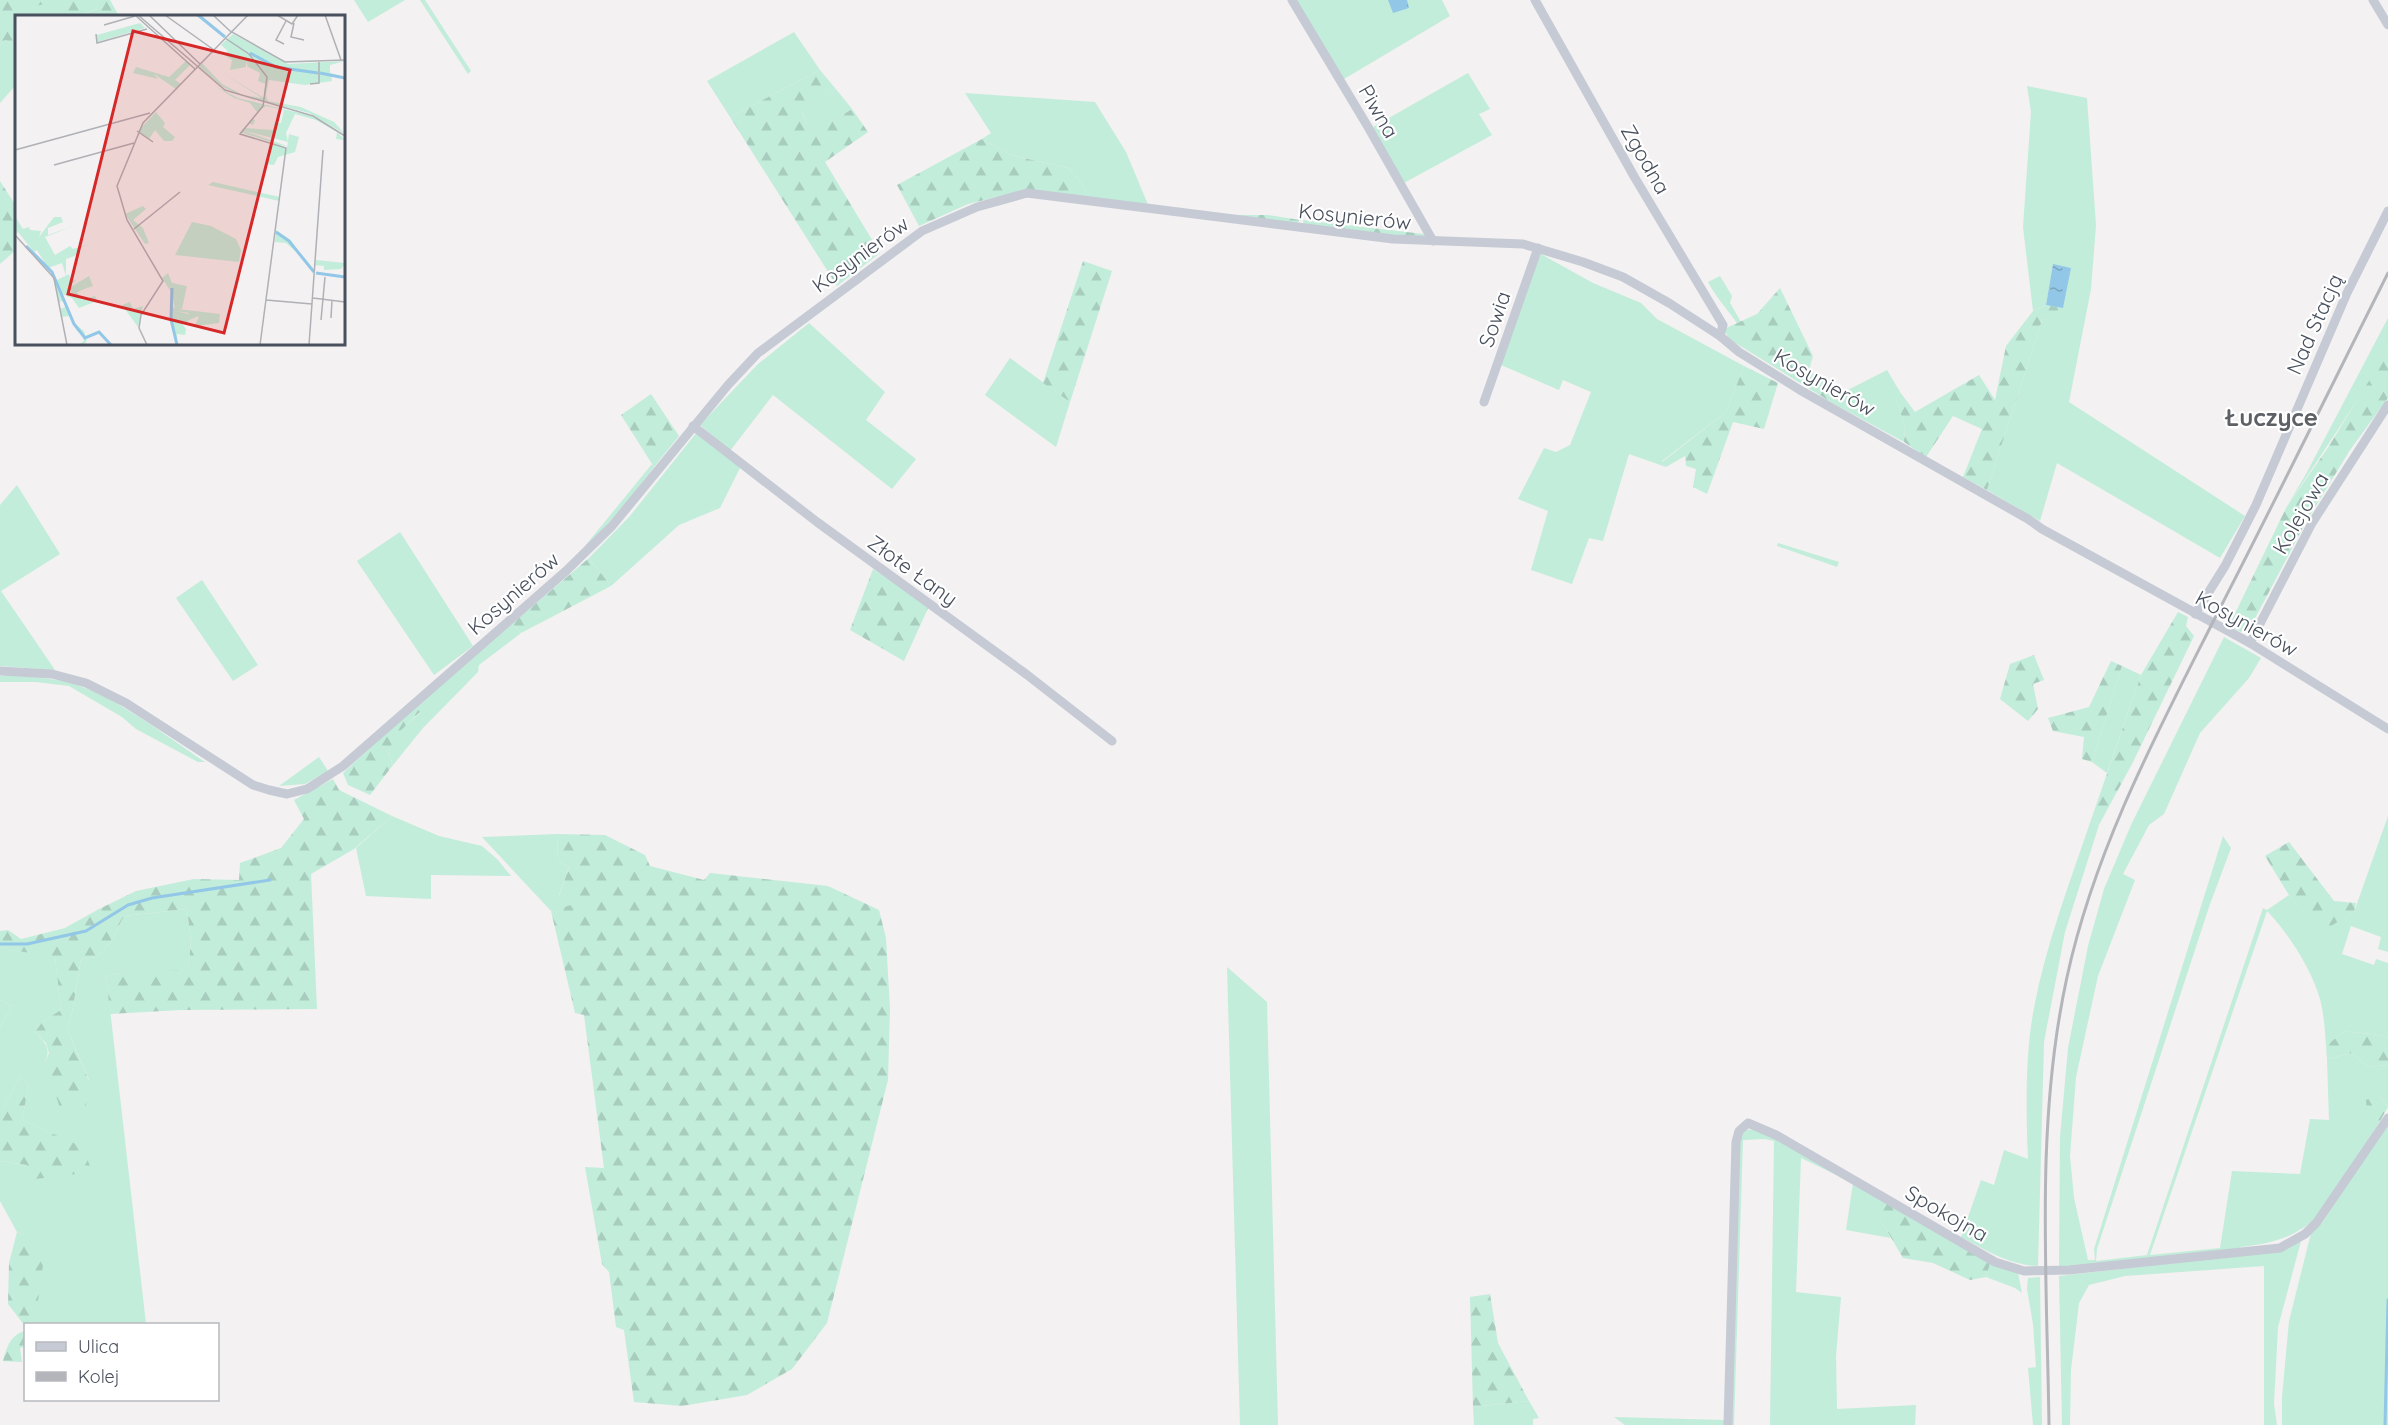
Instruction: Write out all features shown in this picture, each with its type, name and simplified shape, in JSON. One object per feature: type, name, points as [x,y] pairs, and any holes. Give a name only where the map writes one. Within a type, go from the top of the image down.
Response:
[{"type":"street","name":"Piwna","points":[[1292,0],[1433,241]]},
{"type":"street","name":"Zgodna","points":[[1535,0],[1635,178],[1723,325],[1720,336]]},
{"type":"street","points":[[2373,0],[2388,25]]},
{"type":"street","name":"Kosynierów","points":[[0,671],[52,674],[86,683],[126,703],[253,785],[287,794],[307,789],[343,766],[566,571],[641,494],[693,426],[758,353],[922,231],[977,207],[1027,193],[1303,229],[1433,241],[1523,244],[1623,277],[1720,336],[1739,352],[1800,390],[2250,643],[2388,729]]},
{"type":"street","name":"Nad Stacją","points":[[2195,614],[2225,566],[2256,505],[2347,293],[2388,211]]},
{"type":"street","name":"Sowia","points":[[1484,402],[1538,248]]},
{"type":"street","name":"Kolejowa","points":[[2250,643],[2312,523],[2388,405]]},
{"type":"street","name":"Złote Łany","points":[[693,426],[817,522],[1026,674],[1112,741]]},
{"type":"street","name":"Spokojna","points":[[1728,1425],[1736,1142],[1739,1131],[1748,1123],[1776,1135],[1995,1262],[2024,1271],[2094,1269],[2280,1248],[2304,1234],[2317,1222],[2388,1118]]},
{"type":"green space","points":[[0,0],[110,0],[118,15],[101,15],[97,9],[76,15],[59,7],[38,5],[15,15],[12,19],[15,24],[15,48],[6,40],[0,45]]},
{"type":"green space","points":[[55,0],[77,15],[17,15],[34,2]]},
{"type":"green space","points":[[354,0],[405,0],[368,22]]},
{"type":"green space","points":[[420,0],[425,0],[471,71],[468,74]]},
{"type":"green space","points":[[1296,0],[1442,0],[1450,16],[1344,79]]},
{"type":"green space","points":[[98,9],[101,15],[81,15]]},
{"type":"green space","points":[[794,32],[820,70],[730,117],[707,81]]},
{"type":"green space","points":[[6,40],[15,48],[15,86],[0,103],[0,45]]},
{"type":"green space","points":[[820,70],[835,88],[802,113],[812,134],[852,109],[868,132],[825,162],[880,253],[837,286],[730,117]]},
{"type":"green space","points":[[1468,73],[1490,109],[1479,114],[1492,135],[1402,184],[1373,127]]},
{"type":"green space","points":[[2027,86],[2087,98],[2096,225],[2091,289],[2069,402],[2245,516],[2220,558],[2057,463],[2040,521],[1987,490],[2043,317],[2071,268],[2053,265],[2046,305],[2033,311],[2023,227],[2031,112]]},
{"type":"green space","points":[[835,88],[852,109],[812,135],[802,112]]},
{"type":"green space","points":[[965,93],[1095,102],[1126,152],[1149,207],[1090,197],[1081,182],[1068,168],[1011,155],[982,139],[991,133]]},
{"type":"green space","points":[[982,139],[1011,155],[1068,168],[1081,182],[1090,197],[1025,190],[968,204],[919,226],[897,185]]},
{"type":"green space","points":[[0,181],[15,204],[15,251],[0,264]]},
{"type":"green space","points":[[1218,215],[1268,215],[1300,220],[1295,226]]},
{"type":"green space","points":[[1303,220],[1424,234],[1429,239],[1304,227]]},
{"type":"green space","points":[[1539,253],[1593,283],[1641,303],[1657,319],[1744,366],[1726,412],[1662,461],[1666,467],[1629,454],[1603,541],[1589,538],[1572,584],[1531,570],[1548,511],[1518,499],[1544,448],[1556,452],[1570,445],[1591,392],[1563,380],[1559,390],[1501,365]]},
{"type":"green space","points":[[1083,261],[1112,271],[1070,402],[1043,383]]},
{"type":"green space","points":[[1720,276],[1732,296],[1730,303],[1741,322],[1737,323],[1708,282]]},
{"type":"green space","points":[[1780,288],[1813,356],[1809,370],[1840,394],[1834,404],[1729,339],[1724,329],[1757,314]]},
{"type":"green space","points":[[2046,305],[2063,308],[2043,317],[1987,490],[1963,477],[1982,429],[1953,416],[1926,457],[1904,442],[1905,426],[1896,399],[1900,392],[1915,412],[1979,375],[1995,400],[2006,346],[2033,311]]},
{"type":"green space","points":[[2388,318],[2388,350],[2380,366],[2286,508],[2306,474]]},
{"type":"green space","points":[[809,323],[885,392],[866,420],[916,459],[892,489],[773,395],[730,451],[700,425],[757,365]]},
{"type":"green space","points":[[2388,350],[2388,398],[2350,450],[2306,522],[2252,624],[2241,632],[2229,626],[2286,508],[2329,446]]},
{"type":"green space","points":[[1010,358],[1070,402],[1056,447],[985,395]]},
{"type":"green space","points":[[1744,366],[1778,383],[1764,429],[1733,422],[1707,494],[1693,487],[1696,469],[1686,466],[1685,456],[1666,467],[1662,462],[1726,412]]},
{"type":"green space","points":[[1887,370],[1900,392],[1896,399],[1905,426],[1904,442],[1834,404],[1840,394]]},
{"type":"green space","points":[[651,394],[679,436],[654,467],[621,415]]},
{"type":"green space","points":[[697,432],[741,466],[720,508],[679,525],[611,586],[589,558],[630,516]]},
{"type":"green space","points":[[652,464],[654,467],[626,502],[576,557]]},
{"type":"green space","points":[[17,485],[60,554],[1,591],[55,670],[0,666],[0,505]]},
{"type":"green space","points":[[400,532],[473,646],[434,675],[357,561]]},
{"type":"green space","points":[[1778,543],[1839,562],[1837,567],[1777,546]]},
{"type":"green space","points":[[589,558],[611,586],[521,633],[512,624]]},
{"type":"green space","points":[[873,569],[929,606],[904,661],[850,630]]},
{"type":"green space","points":[[202,580],[258,665],[233,681],[176,598]]},
{"type":"green space","points":[[2178,612],[2188,617],[2186,626],[2194,636],[2133,762],[2099,825],[2091,820],[2141,675]]},
{"type":"green space","points":[[512,624],[521,633],[479,665],[478,672],[423,728],[393,765],[388,752],[397,733],[420,713],[415,707]]},
{"type":"green space","points":[[2224,637],[2261,658],[2249,678],[2200,733],[2164,814],[2149,825],[2123,874],[2135,880],[2098,976],[2076,1077],[2070,1156],[2074,1198],[2088,1260],[2095,1260],[2094,1249],[2223,836],[2231,848],[2210,904],[2097,1249],[2096,1261],[2147,1255],[2263,908],[2267,910],[2289,895],[2321,931],[2354,912],[2388,816],[2388,952],[2378,949],[2381,937],[2351,926],[2342,954],[2374,965],[2376,959],[2388,963],[2388,1038],[2344,1031],[2326,1046],[2321,1005],[2311,975],[2291,941],[2267,911],[2150,1255],[2220,1248],[2232,1171],[2300,1174],[2310,1119],[2329,1120],[2327,1059],[2352,1053],[2368,1067],[2388,1065],[2388,1107],[2378,1095],[2375,1114],[2379,1123],[2319,1214],[2293,1234],[2237,1250],[2089,1266],[2059,1266],[2060,1137],[2068,1048],[2088,946],[2104,889],[2131,825]]},
{"type":"green space","points":[[2034,655],[2044,680],[2033,684],[2038,709],[2028,721],[2000,699],[2010,664]]},
{"type":"green space","points":[[2111,661],[2122,666],[2092,762],[2082,759],[2084,737],[2053,731],[2048,718],[2089,707]]},
{"type":"green space","points":[[2122,666],[2141,675],[2107,773],[2092,762]]},
{"type":"green space","points":[[0,676],[56,680],[91,690],[141,718],[205,762],[198,762],[136,729],[122,717],[69,686],[36,682],[0,682]]},
{"type":"green space","points":[[415,707],[420,712],[397,734],[388,752],[393,765],[370,795],[348,785],[343,773]]},
{"type":"green space","points":[[319,757],[328,771],[305,784],[279,786]]},
{"type":"green space","points":[[333,779],[339,790],[392,816],[354,849],[311,874],[317,1009],[180,1010],[110,1014],[106,974],[188,970],[191,942],[187,909],[124,916],[110,943],[97,957],[81,959],[67,1029],[89,1081],[85,1113],[61,1111],[45,1063],[49,1053],[46,1043],[35,1032],[43,1021],[61,1010],[55,957],[0,948],[0,931],[8,930],[21,939],[65,928],[136,891],[194,879],[239,880],[240,863],[281,848],[304,819],[294,800]]},
{"type":"green space","points":[[392,816],[439,836],[482,846],[511,876],[431,875],[431,899],[366,896],[356,848]]},
{"type":"green space","points":[[2091,820],[2099,825],[2065,932],[2044,1042],[2038,1266],[2027,1265],[1998,1256],[1961,1237],[1981,1180],[1994,1185],[2004,1150],[2028,1159],[2028,1063],[2034,1008],[2052,937]]},
{"type":"green space","points":[[557,834],[558,861],[569,867],[559,895],[571,897],[571,906],[551,911],[482,837]]},
{"type":"green space","points":[[557,834],[605,835],[645,855],[650,866],[704,880],[710,873],[828,886],[879,910],[886,938],[890,1009],[888,1080],[827,1323],[792,1369],[747,1395],[682,1406],[634,1402],[624,1330],[616,1327],[609,1272],[602,1264],[585,1167],[604,1168],[584,1015],[575,1013],[551,911],[571,905],[571,897],[559,896],[569,867],[558,861]]},
{"type":"green space","points":[[2289,842],[2334,901],[2356,903],[2354,912],[2321,932],[2289,895],[2265,856]]},
{"type":"green space","points":[[187,909],[191,942],[188,971],[106,974],[146,1323],[40,1323],[26,1235],[17,1232],[0,1201],[0,1161],[27,1165],[27,1180],[82,1147],[22,1120],[29,1084],[20,1077],[4,1106],[0,1106],[0,1028],[12,1006],[0,1000],[0,948],[55,956],[61,1010],[43,1021],[35,1032],[47,1049],[45,1063],[89,1080],[67,1029],[81,959],[97,957],[110,943],[124,916]]},
{"type":"green space","points":[[1227,967],[1267,1002],[1278,1425],[1240,1425]]},
{"type":"green space","points":[[0,1000],[12,1006],[0,1028]]},
{"type":"green space","points":[[2344,1031],[2388,1038],[2388,1065],[2368,1067],[2352,1053],[2327,1059],[2326,1046]]},
{"type":"green space","points":[[20,1077],[29,1084],[22,1120],[83,1147],[92,1172],[27,1180],[27,1165],[0,1161],[0,1106],[4,1106]]},
{"type":"green space","points":[[2378,1095],[2388,1107],[2379,1123],[2375,1114],[2367,1111],[2366,1100]]},
{"type":"green space","points":[[2388,1123],[2388,1425],[2282,1425],[2282,1397],[2289,1321],[2311,1233],[2322,1223]]},
{"type":"green space","points":[[1754,1129],[1765,1132],[1888,1203],[1876,1211],[1891,1238],[1846,1230],[1853,1183],[1801,1158],[1796,1292],[1841,1297],[1836,1356],[1837,1409],[1916,1405],[1915,1425],[1770,1425],[1774,1141],[1765,1139],[1743,1140],[1734,1425],[1730,1425],[1740,1135],[1745,1130]]},
{"type":"green space","points":[[1888,1203],[1991,1261],[1986,1277],[1970,1280],[1933,1263],[1903,1258],[1875,1210]]},
{"type":"green space","points":[[17,1232],[26,1235],[44,1258],[37,1308],[40,1323],[24,1325],[8,1304],[9,1263]]},
{"type":"green space","points":[[2301,1241],[2278,1327],[2274,1404],[2277,1425],[2264,1425],[2264,1266],[2125,1276],[2089,1285],[2079,1303],[2071,1370],[2070,1425],[2062,1425],[2059,1276],[2253,1254]]},
{"type":"green space","points":[[1991,1261],[2018,1273],[2022,1293],[1986,1277]]},
{"type":"green space","points":[[2040,1277],[2042,1425],[2033,1425],[2028,1368],[2036,1367],[2033,1324],[2027,1289],[2028,1278]]},
{"type":"green space","points":[[1490,1294],[1498,1343],[1529,1401],[1473,1407],[1470,1297]]},
{"type":"green space","points":[[24,1331],[24,1347],[20,1348],[22,1362],[3,1361],[8,1346]]},
{"type":"green space","points":[[1529,1401],[1539,1418],[1533,1419],[1533,1425],[1474,1425],[1473,1407]]},
{"type":"green space","points":[[1614,1417],[1724,1420],[1724,1425],[1625,1425]]},
{"type":"water","points":[[1388,0],[1407,0],[1409,8],[1393,13]]},
{"type":"water","points":[[2053,264],[2071,268],[2063,308],[2046,305]]},
{"type":"waterway","points":[[0,944],[27,944],[86,931],[128,905],[152,898],[270,880]]},
{"type":"waterway","points":[[2385,1425],[2388,1300]]},
{"type":"railway","points":[[2049,1425],[2045,1200],[2050,1088],[2067,977],[2079,929],[2111,836],[2151,746],[2388,273]]},
{"type":"district","name":"Łuczyce","points":[[2271,417]]}]
